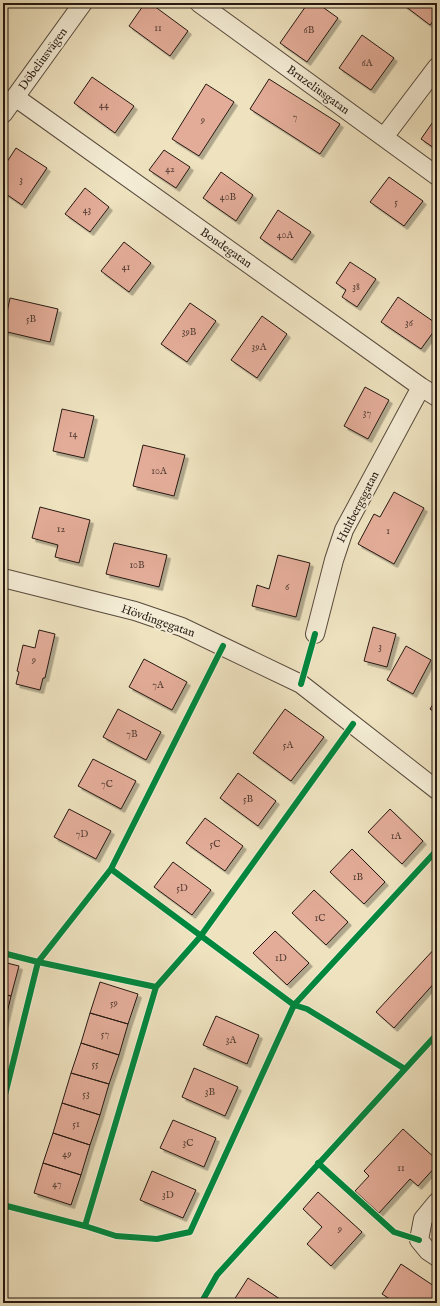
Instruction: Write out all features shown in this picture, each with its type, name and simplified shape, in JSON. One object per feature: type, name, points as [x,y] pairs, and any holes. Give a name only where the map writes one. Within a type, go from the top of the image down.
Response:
[{"type":"street","name":"Döbeliusvägen","points":[[3,114],[83,3]]},
{"type":"street","name":"Bruzeliusgatan","points":[[199,3],[437,176]]},
{"type":"street","points":[[384,137],[437,67]]},
{"type":"street","name":"Bondegatan","points":[[15,97],[437,397]]},
{"type":"street","name":"Hultbergsgatan","points":[[315,634],[334,560],[344,530],[421,387]]},
{"type":"street","name":"Hövdingegatan","points":[[3,578],[135,611],[182,627],[301,684],[437,790]]},
{"type":"street","points":[[437,1202],[423,1219],[419,1240],[428,1251],[437,1258]]},
{"type":"building","points":[[145,3],[150,3],[188,31],[170,56],[129,26]]},
{"type":"building","points":[[308,3],[317,3],[338,18],[307,62],[280,43]]},
{"type":"building","points":[[401,3],[437,3],[437,16],[430,25]]},
{"type":"building","points":[[362,35],[394,58],[371,90],[339,68]]},
{"type":"building","points":[[92,77],[134,106],[115,133],[74,103]]},
{"type":"building","points":[[269,79],[340,124],[320,154],[250,109]]},
{"type":"building","points":[[206,84],[234,102],[199,156],[172,139]]},
{"type":"building","points":[[437,116],[437,150],[421,139]]},
{"type":"building","points":[[16,148],[47,168],[22,205],[3,192],[3,168]]},
{"type":"building","points":[[164,150],[190,167],[176,188],[149,170]]},
{"type":"building","points":[[221,172],[253,195],[236,221],[203,198]]},
{"type":"building","points":[[389,177],[423,201],[404,226],[370,202]]},
{"type":"building","points":[[85,188],[109,207],[90,232],[65,214]]},
{"type":"building","points":[[278,210],[311,232],[292,260],[260,238]]},
{"type":"building","points":[[124,242],[151,263],[129,292],[101,271]]},
{"type":"building","points":[[350,262],[376,279],[357,307],[342,297],[346,290],[336,283]]},
{"type":"building","points":[[398,297],[437,324],[437,327],[421,349],[381,322]]},
{"type":"building","points":[[10,298],[58,309],[50,342],[3,331]]},
{"type":"building","points":[[190,303],[216,321],[187,362],[161,344]]},
{"type":"building","points":[[262,316],[287,334],[257,378],[231,360]]},
{"type":"building","points":[[365,387],[389,400],[368,439],[344,426]]},
{"type":"building","points":[[62,409],[94,416],[84,458],[53,451]]},
{"type":"building","points":[[143,445],[185,455],[174,496],[133,486]]},
{"type":"building","points":[[394,492],[424,508],[394,564],[358,544],[374,514],[380,517]]},
{"type":"building","points":[[40,507],[90,520],[79,563],[55,557],[58,545],[32,538]]},
{"type":"building","points":[[114,543],[167,555],[159,587],[106,574]]},
{"type":"building","points":[[278,555],[310,563],[296,617],[252,606],[257,585],[269,589]]},
{"type":"building","points":[[373,627],[396,634],[387,667],[364,661]]},
{"type":"building","points":[[39,630],[55,634],[45,678],[43,678],[40,690],[16,684],[19,672],[17,671],[23,645],[35,648]]},
{"type":"building","points":[[406,646],[431,660],[413,694],[387,680]]},
{"type":"building","points":[[144,659],[187,682],[172,710],[129,687]]},
{"type":"building","points":[[437,698],[437,714],[430,709]]},
{"type":"building","points":[[118,709],[161,732],[146,760],[103,737]]},
{"type":"building","points":[[285,709],[324,737],[291,781],[253,753]]},
{"type":"building","points":[[93,759],[136,781],[121,809],[78,786]]},
{"type":"building","points":[[238,773],[276,801],[258,826],[220,798]]},
{"type":"building","points":[[69,809],[111,831],[96,859],[54,837]]},
{"type":"building","points":[[390,809],[423,841],[402,864],[368,832]]},
{"type":"building","points":[[205,818],[243,846],[225,871],[186,843]]},
{"type":"building","points":[[352,849],[385,882],[364,904],[330,872]]},
{"type":"building","points":[[173,862],[211,890],[192,915],[154,887]]},
{"type":"building","points":[[314,890],[348,922],[326,945],[292,913]]},
{"type":"building","points":[[275,931],[309,963],[287,985],[253,953]]},
{"type":"building","points":[[437,946],[437,980],[394,1028],[376,1012]]},
{"type":"building","points":[[3,962],[19,966],[11,996],[3,994]]},
{"type":"building","points":[[100,982],[138,994],[128,1024],[90,1013]]},
{"type":"building","points":[[3,994],[11,996],[4,1026],[3,1026]]},
{"type":"building","points":[[90,1013],[128,1024],[119,1055],[81,1043]]},
{"type":"building","points":[[216,1016],[259,1035],[247,1064],[203,1045]]},
{"type":"building","points":[[81,1043],[119,1055],[109,1084],[71,1073]]},
{"type":"building","points":[[194,1068],[238,1087],[225,1116],[182,1097]]},
{"type":"building","points":[[71,1073],[109,1084],[100,1115],[62,1103]]},
{"type":"building","points":[[62,1103],[100,1115],[90,1145],[53,1133]]},
{"type":"building","points":[[173,1120],[216,1138],[204,1167],[160,1148]]},
{"type":"building","points":[[403,1129],[437,1160],[437,1165],[418,1186],[410,1179],[379,1213],[355,1191],[369,1176],[364,1171]]},
{"type":"building","points":[[53,1133],[90,1145],[81,1175],[43,1163]]},
{"type":"building","points":[[43,1163],[81,1175],[71,1205],[34,1193]]},
{"type":"building","points":[[152,1171],[196,1190],[183,1218],[140,1200]]},
{"type":"building","points":[[318,1192],[362,1232],[331,1266],[307,1244],[322,1227],[303,1209]]},
{"type":"building","points":[[401,1264],[437,1288],[437,1303],[396,1303],[382,1294]]},
{"type":"building","points":[[248,1278],[286,1303],[232,1303]]},
{"type":"cycle path","points":[[301,684],[315,634]]},
{"type":"cycle path","points":[[3,1103],[38,962],[111,869],[223,646]]},
{"type":"cycle path","points":[[85,1226],[156,987],[200,937],[353,724]]},
{"type":"cycle path","points":[[3,1205],[85,1226],[116,1236],[157,1239],[190,1232],[294,1005],[437,850]]},
{"type":"cycle path","points":[[111,869],[294,1005],[307,1009],[405,1069]]},
{"type":"cycle path","points":[[3,953],[156,987]]},
{"type":"cycle path","points":[[201,1303],[217,1275],[437,1034]]},
{"type":"cycle path","points":[[318,1163],[394,1232],[419,1240]]}]
